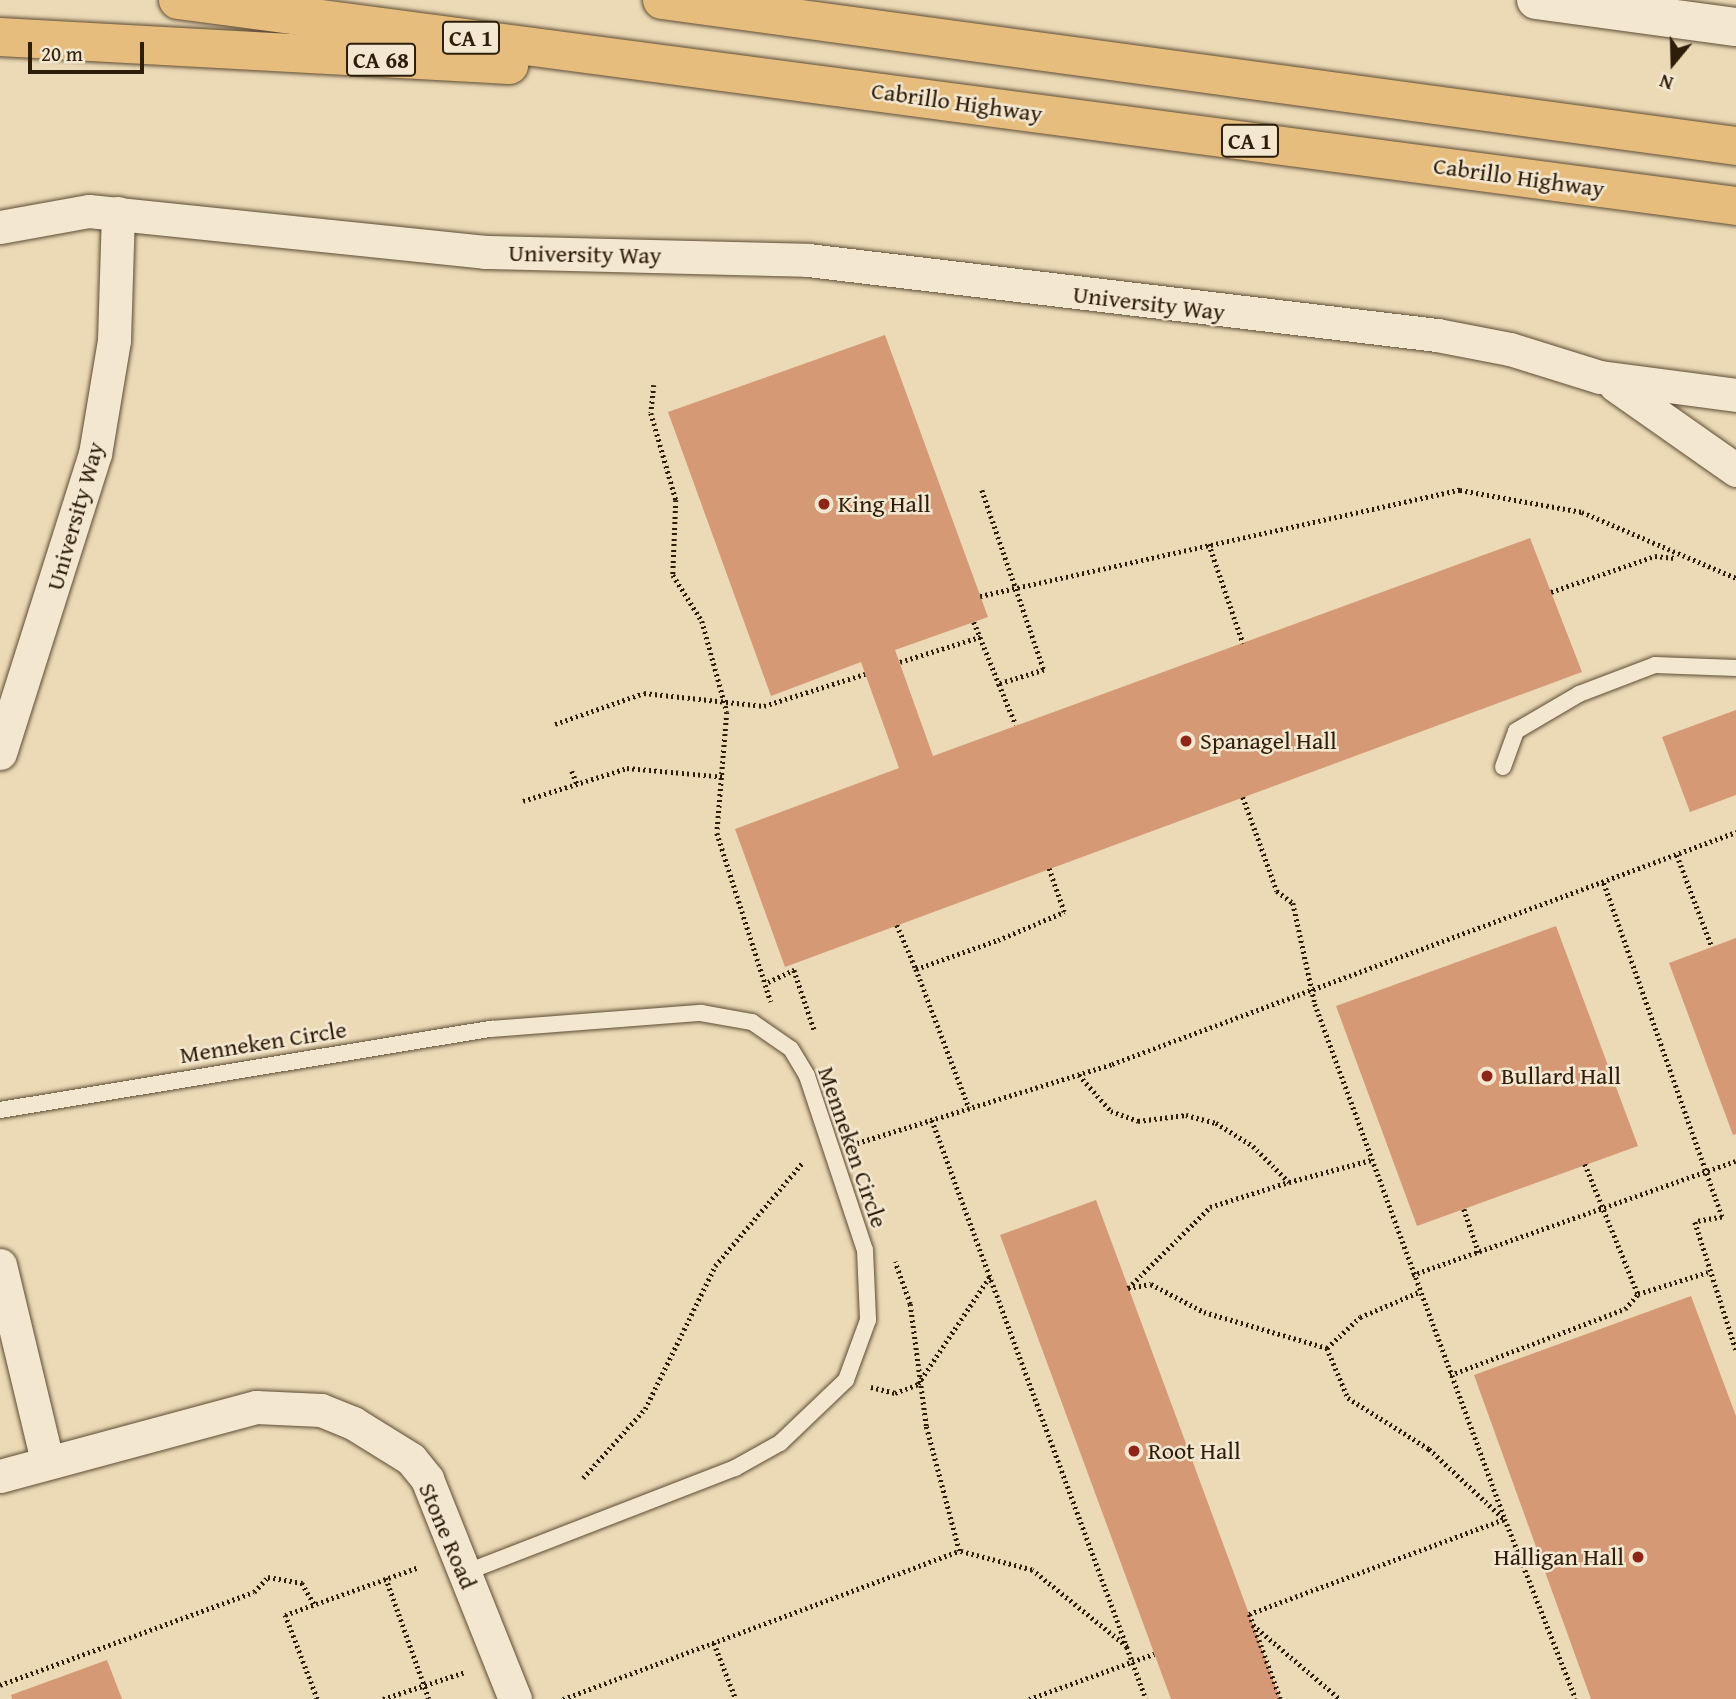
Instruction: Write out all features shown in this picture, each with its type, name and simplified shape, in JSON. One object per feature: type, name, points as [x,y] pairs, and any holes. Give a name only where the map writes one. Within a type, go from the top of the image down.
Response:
[{"type":"highway","name":"Cabrillo Highway","points":[[178,0],[1736,206]]},
{"type":"highway","name":"CA 1","points":[[662,0],[1736,146]]},
{"type":"highway","name":"CA 68","points":[[0,37],[763,76]]},
{"type":"street","points":[[1536,0],[1736,27]]},
{"type":"street","points":[[0,227],[89,211],[118,213]]},
{"type":"street","name":"University Way","points":[[0,753],[101,429],[114,340],[118,213],[485,252],[808,260],[1437,335],[1510,349],[1600,377]]},
{"type":"street","points":[[1600,377],[1736,395]]},
{"type":"street","points":[[1600,377],[1736,470]]},
{"type":"street","points":[[0,1265],[47,1461]]},
{"type":"street","name":"Stone Road","points":[[0,1476],[47,1461],[256,1407],[321,1410],[411,1459],[427,1479],[514,1699]]},
{"type":"lane","points":[[1503,767],[1516,731],[1579,694],[1655,665],[1736,668]]},
{"type":"lane","name":"Menneken Circle","points":[[0,1110],[491,1030],[701,1013],[764,1029],[791,1049],[807,1076],[865,1250],[868,1320],[846,1380],[780,1443],[735,1468],[464,1573]]},
{"type":"path","points":[[654,385],[651,413],[676,500],[673,575],[702,621],[724,703],[724,777],[717,833],[773,996],[764,1029]]},
{"type":"path","points":[[982,490],[1013,588],[1044,670],[999,684]]},
{"type":"path","points":[[980,596],[1460,490],[1582,512],[1679,558],[1736,578]]},
{"type":"path","points":[[1209,544],[1242,643]]},
{"type":"path","points":[[1551,592],[1655,556],[1679,558]]},
{"type":"path","points":[[974,622],[1016,725]]},
{"type":"path","points":[[900,662],[980,637]]},
{"type":"path","points":[[555,724],[644,693],[764,706],[865,674]]},
{"type":"path","points":[[523,801],[627,768],[724,777]]},
{"type":"path","points":[[572,771],[577,784]]},
{"type":"path","points":[[1243,797],[1277,891],[1293,903],[1316,990],[1315,1004],[1412,1275],[1576,1699]]},
{"type":"path","points":[[857,1157],[853,1144],[1079,1075],[1316,990],[1736,832]]},
{"type":"path","points":[[1677,855],[1712,947]]},
{"type":"path","points":[[916,969],[1063,912],[1049,869]]},
{"type":"path","points":[[1604,883],[1722,1217],[1695,1223],[1708,1272],[1736,1350]]},
{"type":"path","points":[[897,925],[969,1108]]},
{"type":"path","points":[[1079,1075],[1111,1111],[1138,1121],[1186,1115],[1216,1123],[1253,1146],[1289,1182]]},
{"type":"path","points":[[932,1120],[1146,1699]]},
{"type":"path","points":[[1327,1348],[1204,1312],[1151,1284],[1128,1288],[1210,1206],[1371,1160]]},
{"type":"path","points":[[1412,1275],[1736,1161]]},
{"type":"path","points":[[583,1478],[645,1409],[715,1266],[803,1162]]},
{"type":"path","points":[[1586,1164],[1638,1294]]},
{"type":"path","points":[[1464,1209],[1479,1253]]},
{"type":"path","points":[[892,1255],[910,1304],[918,1384],[959,1551]]},
{"type":"path","points":[[1450,1375],[1625,1309],[1638,1294],[1708,1272]]},
{"type":"path","points":[[846,1380],[895,1393],[918,1384],[990,1276]]},
{"type":"path","points":[[1327,1348],[1360,1317],[1419,1292]]},
{"type":"path","points":[[1327,1348],[1348,1398],[1429,1449],[1505,1519]]},
{"type":"path","points":[[1280,1699],[1249,1614],[1505,1519]]},
{"type":"path","points":[[563,1699],[959,1551],[1032,1570],[1127,1647]]},
{"type":"path","points":[[317,1699],[285,1615],[419,1567]]},
{"type":"path","points":[[0,1685],[254,1592],[268,1577],[302,1583],[314,1604]]},
{"type":"path","points":[[386,1578],[429,1699]]},
{"type":"path","points":[[1252,1624],[1340,1699]]},
{"type":"path","points":[[714,1643],[736,1699]]},
{"type":"path","points":[[1030,1699],[1154,1654]]},
{"type":"path","points":[[383,1699],[499,1661]]},
{"type":"building","name":"Spanagel Hall","points":[[885,335],[988,617],[895,650],[933,756],[1530,538],[1582,672],[785,967],[735,829],[899,768],[861,662],[771,696],[668,412]]},
{"type":"building","points":[[1736,710],[1736,795],[1690,812],[1662,737]]},
{"type":"building","name":"Bullard Hall","points":[[1556,926],[1638,1146],[1417,1226],[1336,1006]]},
{"type":"building","points":[[1736,938],[1736,1134],[1733,1135],[1669,963]]},
{"type":"building","name":"Root Hall","points":[[1096,1200],[1280,1699],[1171,1699],[1000,1235]]},
{"type":"building","name":"Halligan Hall","points":[[1691,1296],[1736,1416],[1736,1699],[1591,1699],[1474,1375]]},
{"type":"building","points":[[107,1660],[122,1699],[12,1699],[11,1695]]},
{"type":"place","name":"King Hall","points":[[824,504]]},
{"type":"place","name":"Spanagel Hall","points":[[1186,741]]},
{"type":"place","name":"Bullard Hall","points":[[1487,1076]]},
{"type":"place","name":"Root Hall","points":[[1134,1451]]},
{"type":"place","name":"Halligan Hall","points":[[1638,1557]]}]
